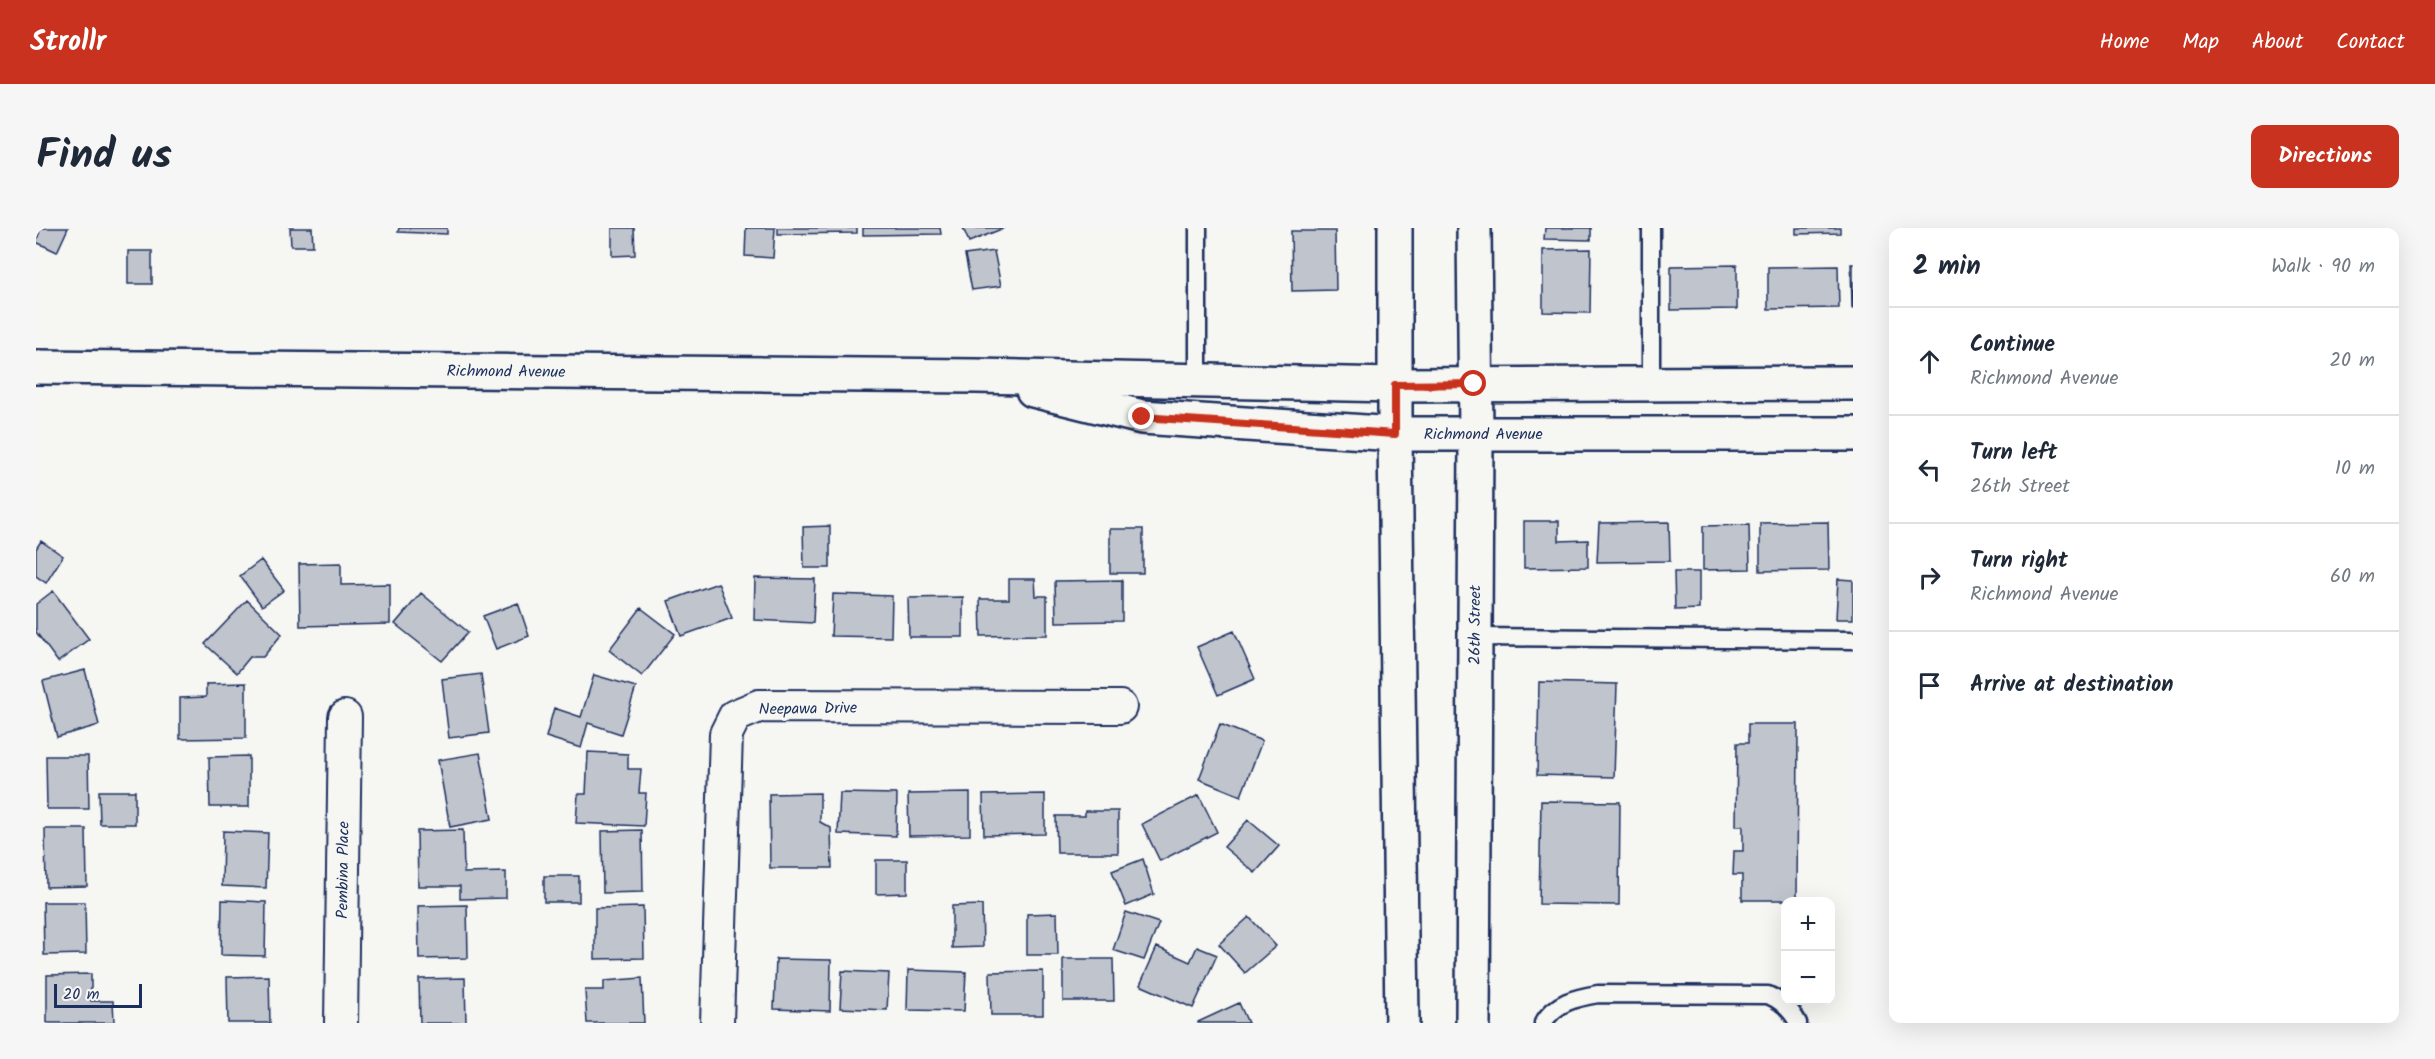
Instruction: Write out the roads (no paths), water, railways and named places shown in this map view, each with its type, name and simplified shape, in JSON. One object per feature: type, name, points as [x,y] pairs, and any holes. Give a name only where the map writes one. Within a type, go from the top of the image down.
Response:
[{"type":"main road","points":[[1395,228],[1395,434],[1402,1023]]},
{"type":"main road","name":"26th Street","points":[[1473,1023],[1476,435],[1474,228]]},
{"type":"main road","name":"Richmond Avenue","points":[[36,367],[976,376],[1395,385],[1853,383]]},
{"type":"main road","name":"Richmond Avenue","points":[[976,376],[1142,417],[1395,434],[1853,434]]},
{"type":"street","name":"Neepawa Drive","points":[[717,1023],[726,734],[735,716],[759,706],[1120,707]]},
{"type":"street","name":"Pembina Place","points":[[341,1023],[345,717]]},
{"type":"lane","points":[[1198,228],[1198,381]]},
{"type":"lane","points":[[1651,228],[1651,383]]},
{"type":"lane","points":[[1474,637],[1853,640]]},
{"type":"lane","points":[[1543,1023],[1550,1012],[1571,999],[1598,994],[1768,995],[1780,1000],[1793,1012],[1798,1023]]}]
